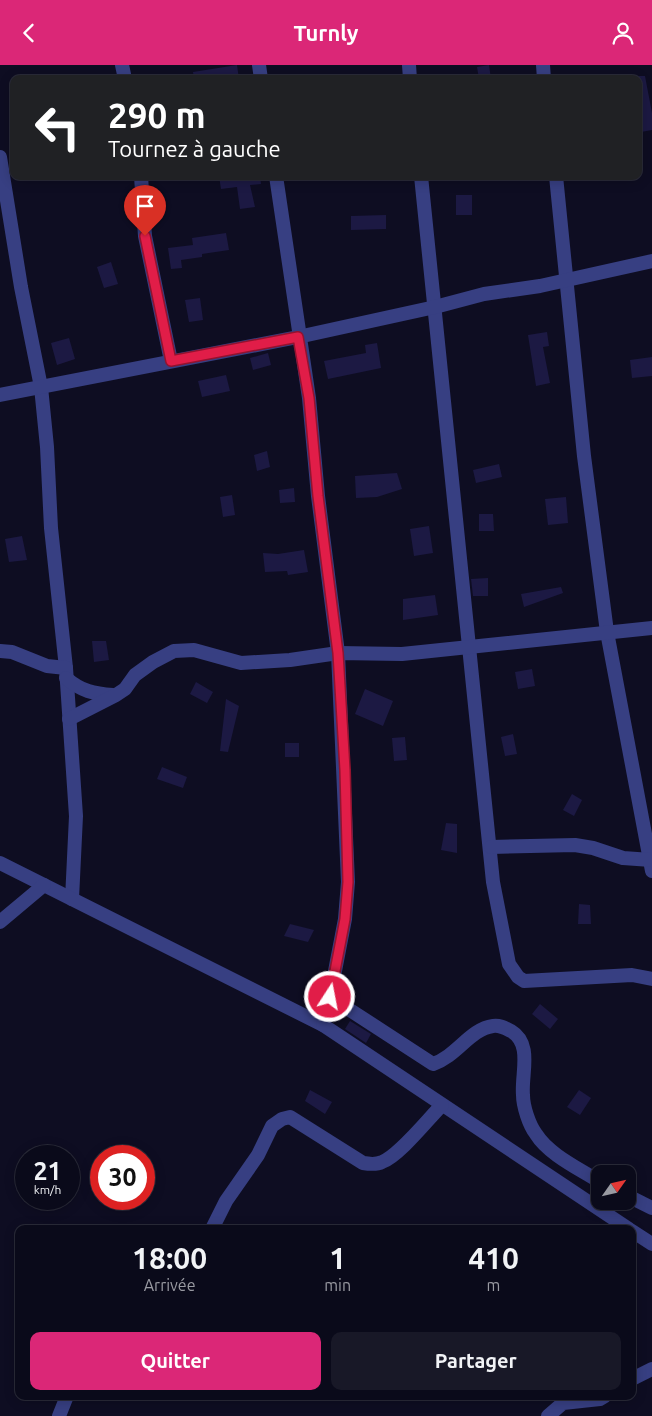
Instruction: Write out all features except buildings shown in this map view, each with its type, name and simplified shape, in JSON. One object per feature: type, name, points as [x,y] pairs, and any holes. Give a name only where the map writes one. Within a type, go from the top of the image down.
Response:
[{"type":"street","points":[[0,157],[21,287],[41,387],[48,447],[51,528],[66,673],[76,816],[72,899]]},
{"type":"street","points":[[141,180],[145,236],[171,361]]},
{"type":"street","points":[[277,180],[298,337],[309,398],[318,496],[338,653],[348,882],[345,919],[323,1025]]},
{"type":"street","points":[[421,180],[436,307],[468,647],[491,847],[493,882],[507,957],[518,977],[524,981],[632,975],[652,979]]},
{"type":"street","points":[[491,847],[575,845],[593,848],[623,859],[651,866],[607,632],[584,456],[556,180]]},
{"type":"street","points":[[0,395],[298,337],[436,307],[484,294],[566,280],[652,261]]},
{"type":"street","points":[[69,719],[116,695],[125,689],[135,675],[152,662],[174,651],[194,650],[241,663],[290,660],[338,653],[402,654],[652,628]]},
{"type":"street","points":[[0,651],[12,652],[66,673],[79,689],[97,695],[116,695]]},
{"type":"street","points":[[0,863],[323,1025],[623,1225]]},
{"type":"street","points":[[0,923],[44,885]]},
{"type":"street","points":[[330,997],[433,1064],[443,1061],[483,1029],[495,1026],[504,1027],[516,1034],[525,1047],[522,1096],[536,1134],[549,1148],[591,1176]]},
{"type":"street","points":[[214,1225],[226,1201],[258,1155],[272,1126],[282,1119],[290,1117],[363,1163],[373,1165],[384,1162],[442,1105]]},
{"type":"street","points":[[636,1200],[652,1208]]},
{"type":"street","points":[[636,1234],[652,1244]]},
{"type":"street","points":[[636,1377],[652,1369]]},
{"type":"street","points":[[59,1416],[65,1400]]},
{"type":"street","points":[[548,1416],[563,1403],[591,1400]]},
{"type":"route","points":[[145,236],[171,361],[298,337],[309,398],[318,496],[338,653],[345,770],[348,882],[345,919],[330,997]]}]
